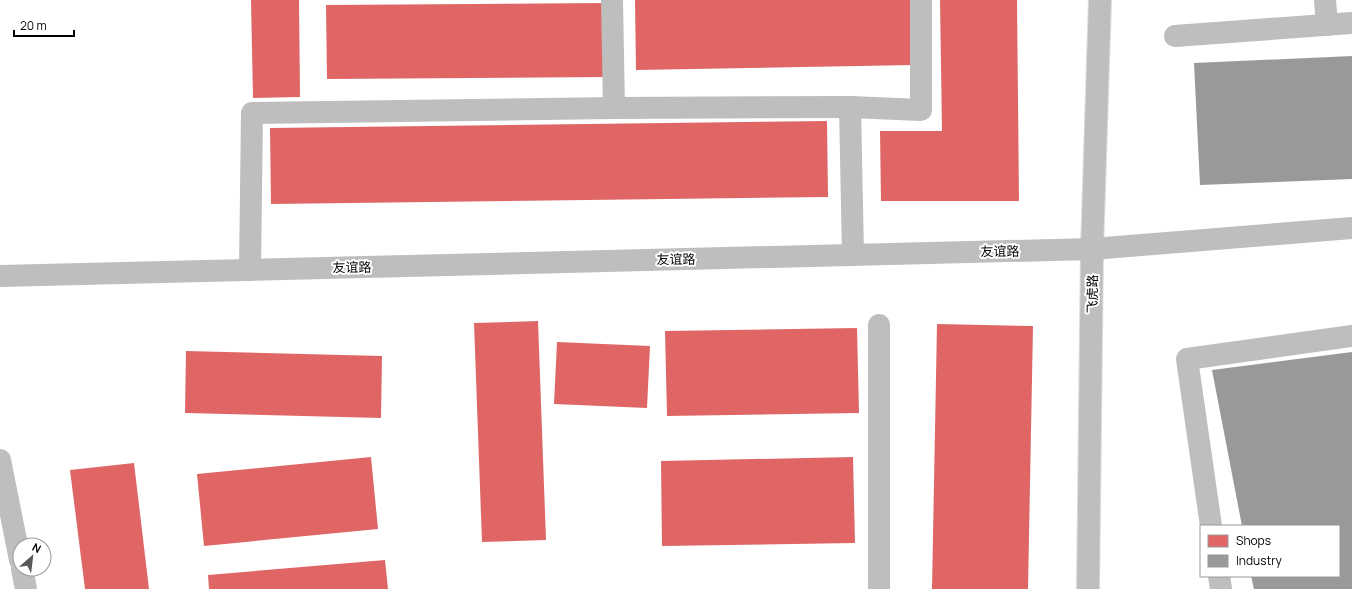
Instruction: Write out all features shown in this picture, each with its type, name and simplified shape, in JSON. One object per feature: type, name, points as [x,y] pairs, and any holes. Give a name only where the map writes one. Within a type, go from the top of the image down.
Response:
[{"type":"street","points":[[612,0],[614,108]]},
{"type":"street","points":[[250,270],[252,113],[614,108],[850,107],[921,110],[921,0]]},
{"type":"street","name":"飞虎路","points":[[1088,589],[1092,249],[1100,0]]},
{"type":"street","points":[[1325,0],[1327,25]]},
{"type":"street","points":[[1175,36],[1352,23]]},
{"type":"street","points":[[850,107],[853,255]]},
{"type":"street","name":"友谊路","points":[[0,276],[1092,249],[1352,228]]},
{"type":"street","points":[[879,325],[879,589]]},
{"type":"street","points":[[1211,525],[1187,359],[1352,336]]},
{"type":"street","points":[[0,460],[15,537]]},
{"type":"street","points":[[24,577],[26,589]]},
{"type":"street","points":[[1219,577],[1221,589]]},
{"type":"building: Shops","points":[[251,0],[299,0],[300,97],[253,98]]},
{"type":"building: Shops","points":[[635,0],[911,0],[913,65],[636,70]]},
{"type":"building: Shops","points":[[940,0],[1017,0],[1019,201],[881,201],[880,131],[942,131]]},
{"type":"building: Shops","points":[[606,3],[607,77],[327,79],[326,5]]},
{"type":"building: Shops","points":[[827,121],[828,197],[271,204],[270,128]]},
{"type":"building: Shops","points":[[538,321],[546,540],[482,542],[474,323]]},
{"type":"building: Shops","points":[[937,324],[1033,326],[1028,589],[932,589]]},
{"type":"building: Shops","points":[[857,328],[859,413],[667,416],[665,331]]},
{"type":"building: Shops","points":[[557,342],[650,346],[647,408],[554,404]]},
{"type":"building: Shops","points":[[186,351],[382,356],[381,418],[185,413]]},
{"type":"building: Shops","points":[[371,457],[378,529],[204,546],[197,474]]},
{"type":"building: Shops","points":[[853,457],[855,543],[662,546],[661,461]]},
{"type":"building: Shops","points":[[134,463],[149,589],[85,589],[70,470]]},
{"type":"building: Shops","points":[[385,560],[388,589],[209,589],[208,575]]},
{"type":"building: Industry","points":[[1352,56],[1352,179],[1200,185],[1194,63]]},
{"type":"building: Industry","points":[[1352,352],[1352,589],[1254,589],[1251,577],[1340,577],[1340,525],[1242,525],[1212,370]]}]
